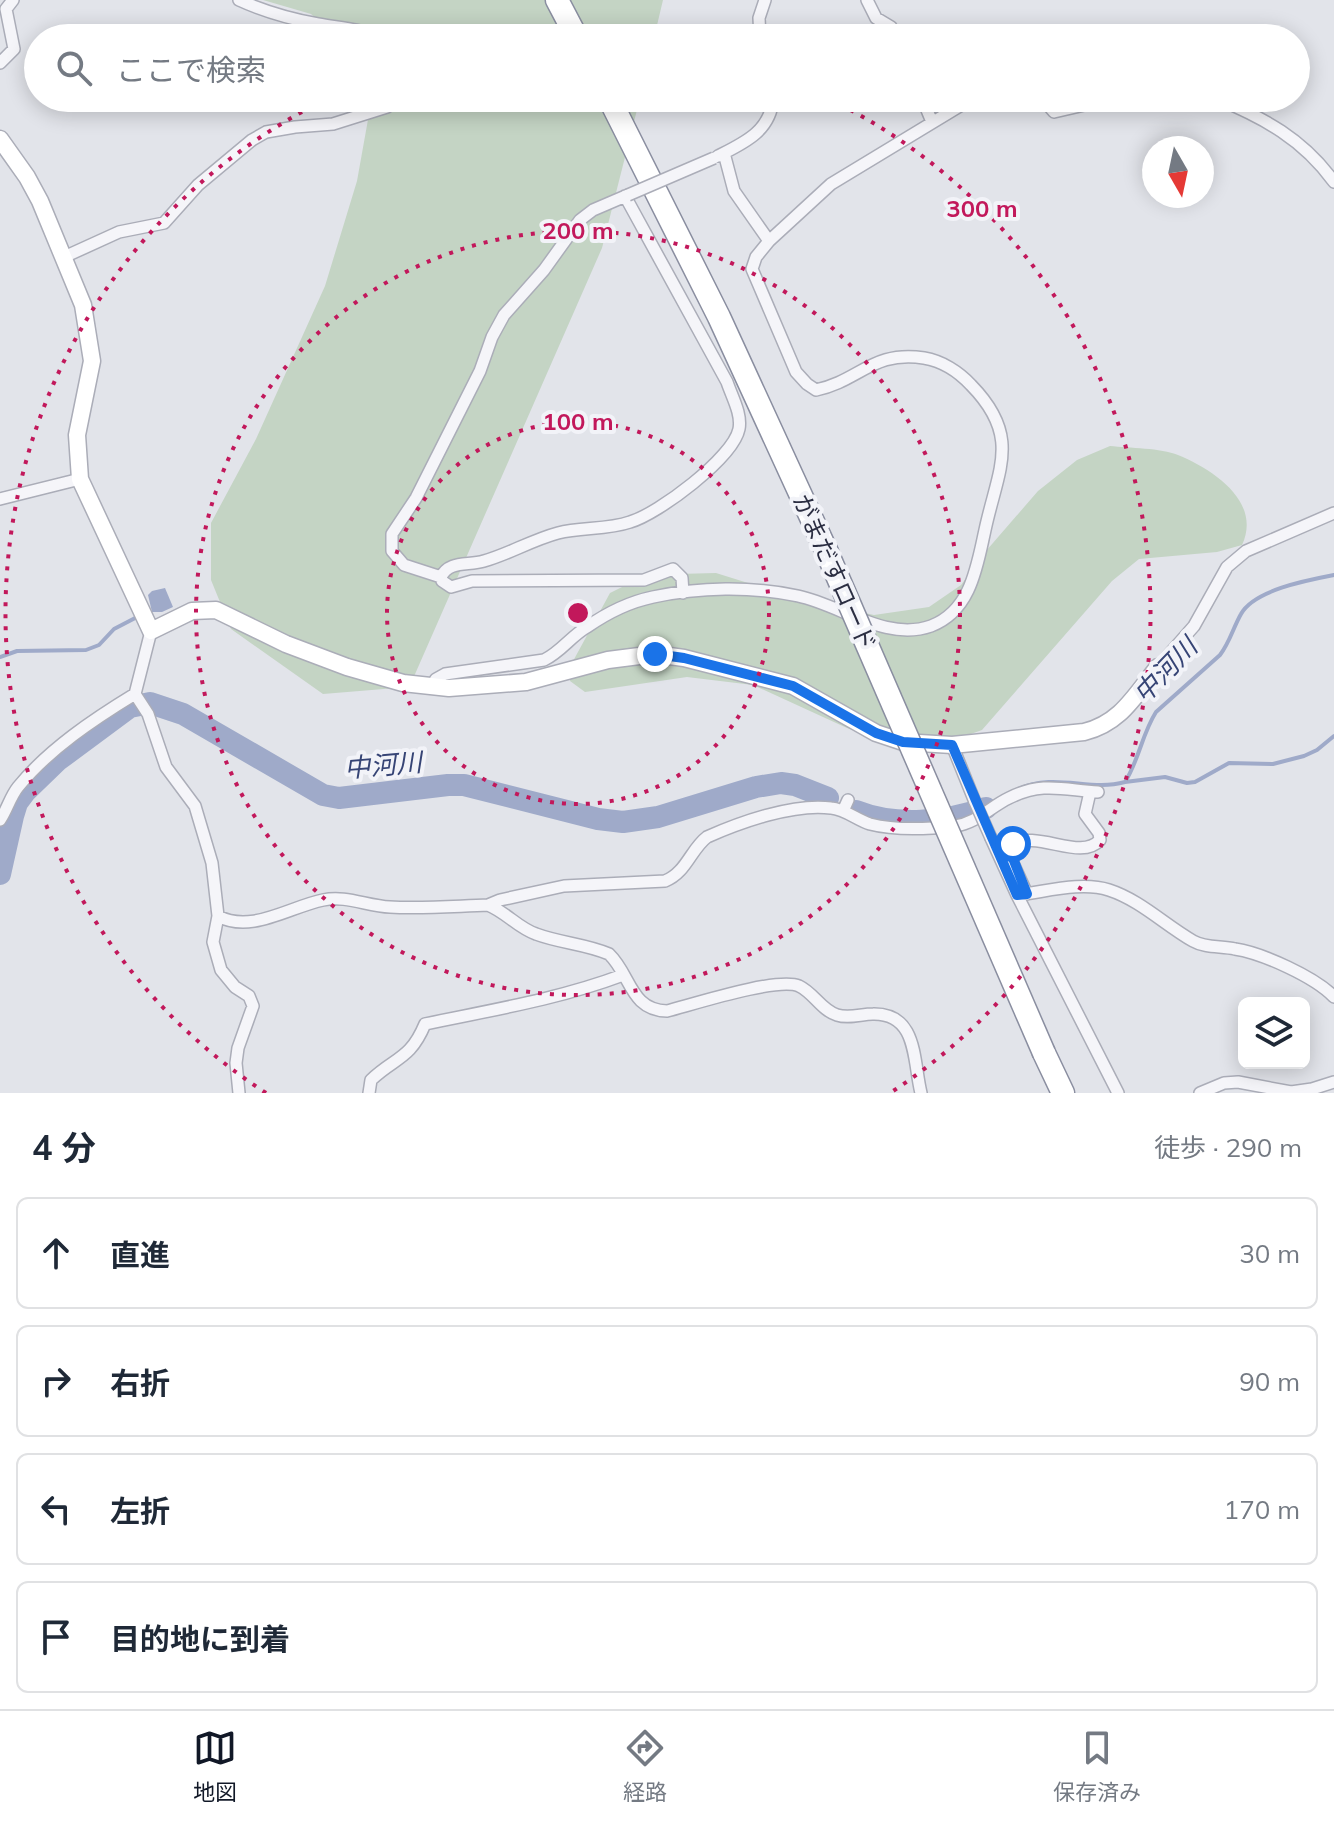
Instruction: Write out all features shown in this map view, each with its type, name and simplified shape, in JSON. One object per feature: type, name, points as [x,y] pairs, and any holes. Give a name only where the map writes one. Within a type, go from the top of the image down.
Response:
[{"type":"highway","points":[[557,0],[570,24]]},
{"type":"highway","name":"がまだすロード","points":[[616,112],[719,317],[826,550],[1061,1093]]},
{"type":"street","points":[[0,63],[14,49],[6,9],[13,0]]},
{"type":"street","points":[[239,0],[317,24]]},
{"type":"street","points":[[759,24],[765,0]]},
{"type":"street","points":[[867,0],[876,18],[886,24]]},
{"type":"street","points":[[64,257],[119,232],[164,223],[198,185],[266,132],[344,121],[372,112]]},
{"type":"street","points":[[683,593],[682,578],[673,569],[644,580],[472,581],[459,587],[446,586],[441,577],[404,565],[392,551],[392,534],[416,498],[480,371],[504,315],[544,270],[580,220],[593,210],[719,156],[761,130],[769,112]]},
{"type":"street","points":[[928,112],[932,122]]},
{"type":"street","points":[[431,687],[436,679],[445,674],[544,660],[585,627],[618,608],[650,598],[734,590],[778,593],[826,604],[888,628],[915,630],[933,625],[959,604],[977,575],[985,529],[1003,461],[998,419],[988,402],[946,365],[926,358],[883,359],[832,387],[816,390],[796,372],[752,269],[756,257],[769,241],[831,184],[949,112]]},
{"type":"street","points":[[1248,112],[1301,143],[1334,182]]},
{"type":"street","points":[[0,139],[27,177],[83,305],[91,343],[90,380],[79,416],[77,435],[80,479],[151,631],[138,696],[148,714],[166,767],[195,806],[212,863],[218,916],[213,942],[221,970],[235,987],[249,996],[253,1006],[238,1048],[239,1093]]},
{"type":"street","points":[[719,156],[734,191],[769,241]]},
{"type":"street","points":[[441,577],[447,568],[454,565],[483,562],[559,533],[640,519],[701,477],[725,453],[738,433],[739,414],[727,382],[626,195]]},
{"type":"street","points":[[0,499],[80,479]]},
{"type":"street","points":[[151,631],[192,611],[216,610],[315,655],[374,675],[431,687],[512,684],[555,676],[608,660],[655,654],[684,658],[793,686],[876,733],[903,742],[952,745],[1102,728],[1122,711],[1194,626],[1227,567],[1246,551],[1334,513]]},
{"type":"street","points":[[0,820],[16,790],[34,769],[101,715],[138,696]]},
{"type":"street","points":[[952,745],[991,838],[1022,894],[1118,1093]]},
{"type":"street","points":[[218,916],[231,923],[249,923],[313,903],[342,898],[391,907],[488,905],[564,886],[665,881],[687,863],[701,842],[738,823],[764,815],[845,806],[871,824],[928,828],[960,825],[987,813],[1011,797],[1035,790],[1055,787],[1094,792],[1085,814],[1099,833],[1100,840],[1095,845],[1081,848],[1029,840],[1010,845],[1022,894]]},
{"type":"street","points":[[1022,894],[1082,888],[1109,890],[1196,943],[1244,951],[1269,960],[1318,983],[1334,997]]},
{"type":"street","points":[[488,905],[503,911],[524,929],[537,935],[609,954],[642,1002],[656,1011],[785,983],[807,990],[827,1011],[836,1015],[846,1018],[882,1014],[900,1020],[909,1033],[921,1093]]},
{"type":"street","points":[[369,1093],[371,1080],[396,1063],[413,1046],[425,1024],[546,1000],[623,975]]},
{"type":"street","points":[[1200,1093],[1224,1083],[1238,1082],[1291,1092],[1334,1082]]},
{"type":"green space","points":[[263,0],[663,0],[657,24],[322,24],[311,14]]},
{"type":"green space","points":[[636,112],[602,248],[412,681],[396,688],[323,694],[231,629],[211,580],[211,523],[256,439],[325,286],[357,181],[369,114]]},
{"type":"green space","points":[[1110,446],[1171,453],[1206,469],[1240,502],[1246,515],[1242,545],[1217,552],[1139,559],[1112,581],[982,730],[940,745],[901,746],[847,728],[753,685],[687,677],[585,692],[570,681],[572,663],[610,593],[634,581],[677,574],[716,573],[793,597],[874,615],[929,607],[961,585],[1038,491],[1077,460]]},
{"type":"water","points":[[165,588],[173,607],[152,612],[148,595]]},
{"type":"waterway","name":"中河川","points":[[1018,789],[1046,782],[1098,785],[1125,782],[1156,712],[1220,655],[1248,606],[1269,592],[1334,575]]},
{"type":"waterway","points":[[0,657],[17,651],[86,650],[99,645],[114,629],[139,616]]},
{"type":"waterway","name":"中河川","points":[[0,874],[17,803],[26,791],[57,761],[130,707],[150,703],[183,714],[323,795],[339,798],[464,785],[598,819],[623,822],[658,817],[756,787],[781,783],[828,798]]},
{"type":"waterway","points":[[1125,782],[1165,777],[1195,782],[1229,763],[1273,764],[1304,756],[1334,736]]},
{"type":"waterway","name":"中河川","points":[[856,811],[888,819],[921,821],[954,817],[986,808]]},
{"type":"route","points":[[655,654],[684,658],[793,686],[876,733],[903,742],[952,745],[1017,895],[1027,894],[1011,859],[1009,848],[1013,844]]}]
